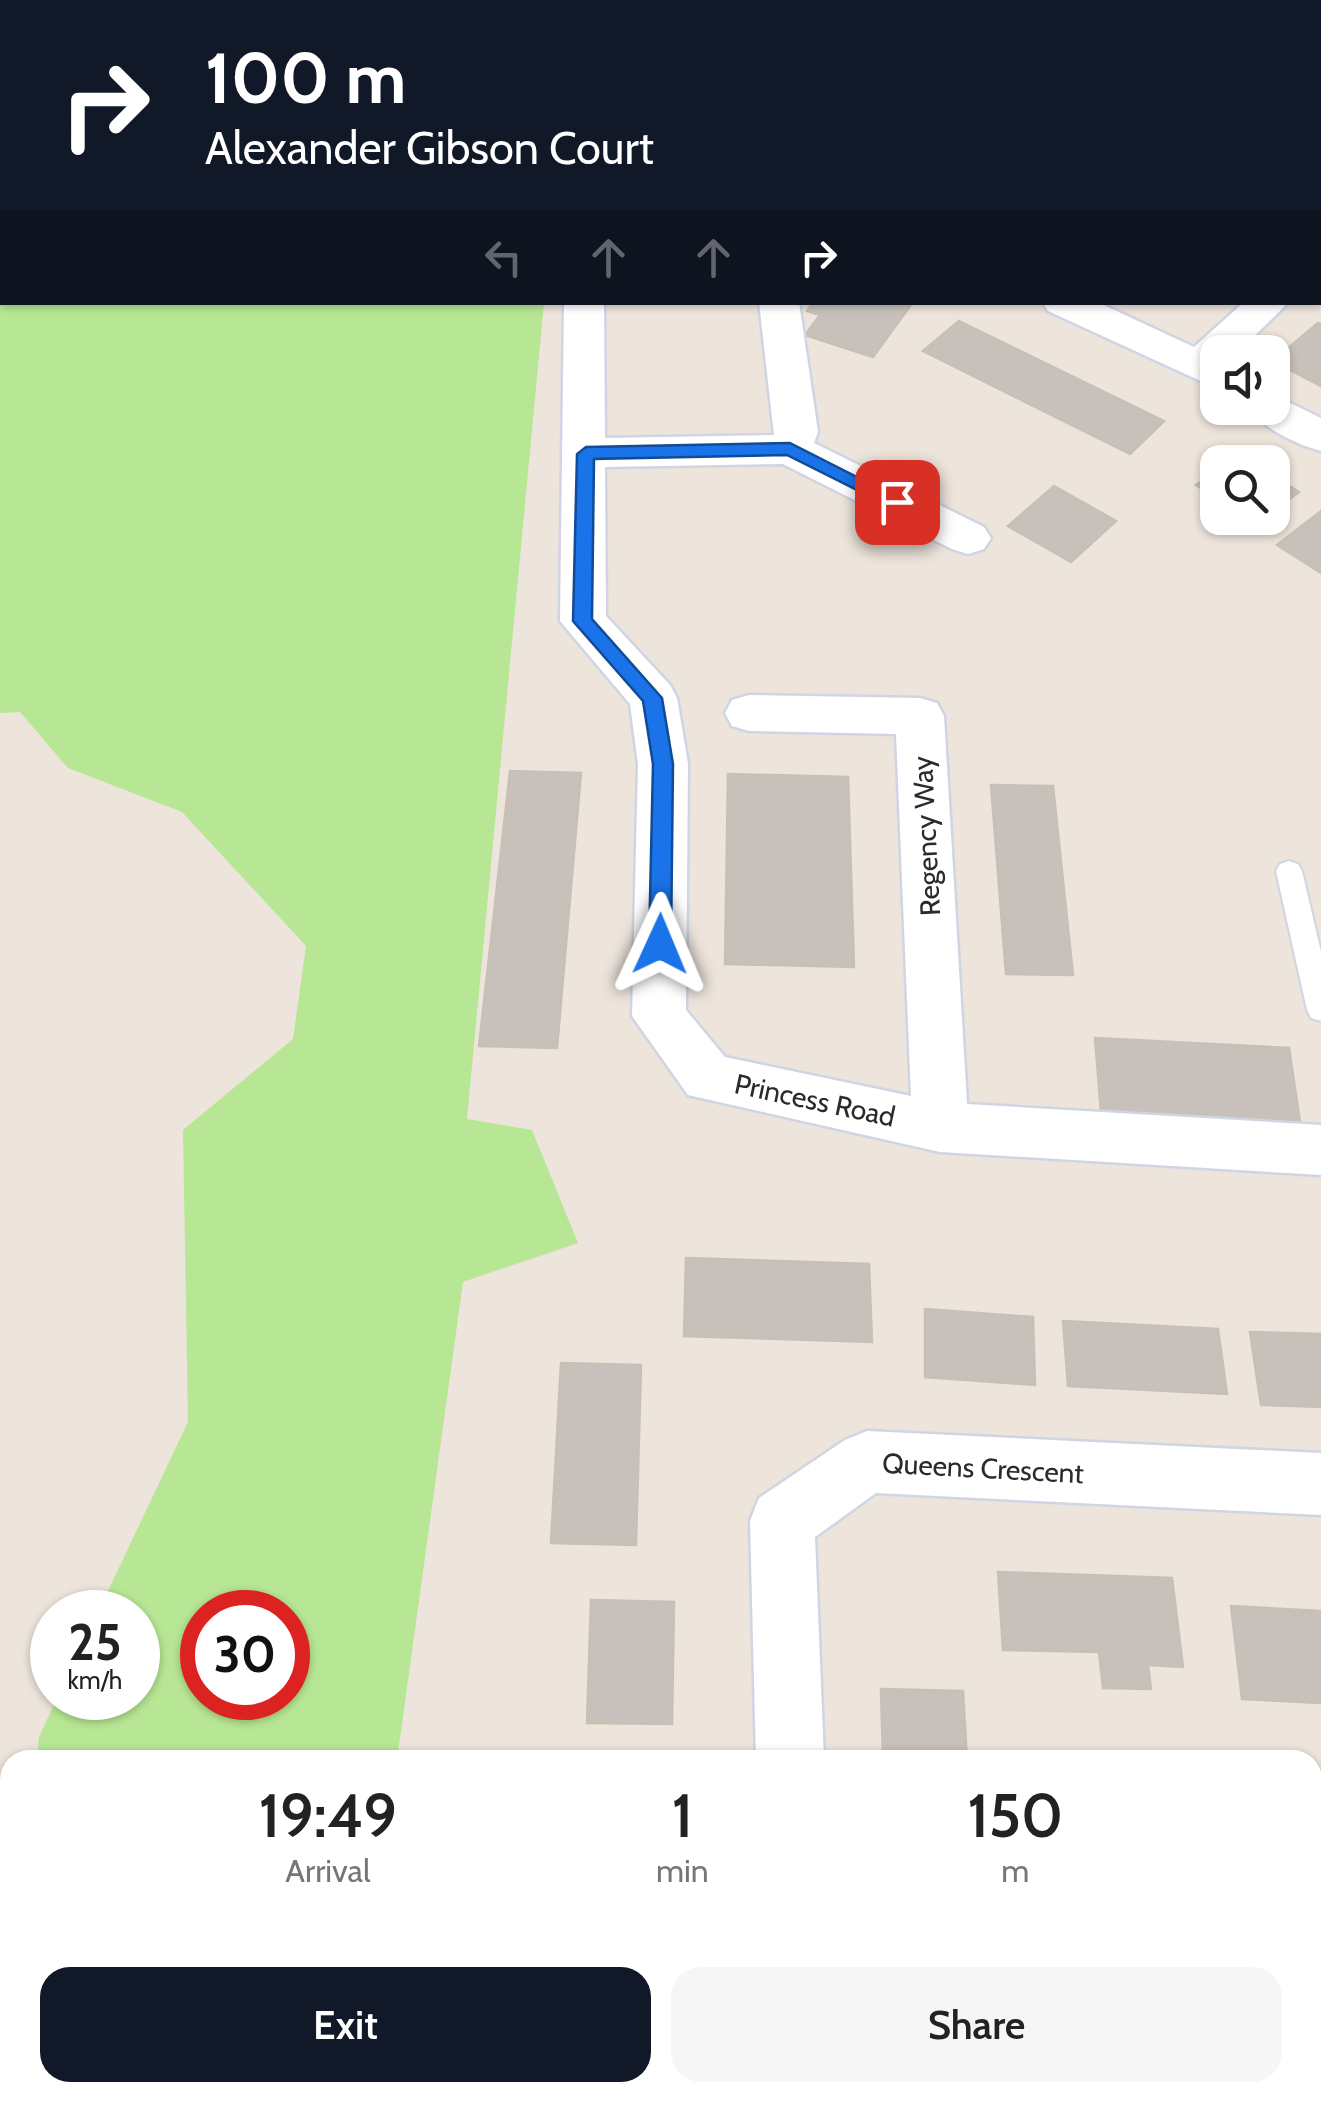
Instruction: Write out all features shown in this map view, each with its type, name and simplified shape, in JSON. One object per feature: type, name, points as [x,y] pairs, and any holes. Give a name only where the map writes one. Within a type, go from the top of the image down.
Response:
[{"type":"street","name":"Princess Road","points":[[584,305],[582,621],[652,698],[663,764],[659,1016],[708,1078],[940,1127],[1321,1150]]},
{"type":"street","points":[[780,305],[796,432],[790,449]]},
{"type":"street","points":[[1068,305],[1200,366]]},
{"type":"street","points":[[1239,335],[1265,305]]},
{"type":"street","points":[[1290,419],[1321,437]]},
{"type":"street","points":[[586,454],[790,449],[968,538]]},
{"type":"street","name":"Regency Way","points":[[749,713],[920,716],[940,1127]]},
{"type":"street","name":"Queens Crescent","points":[[790,1750],[782,1520],[868,1462],[1321,1484]]},
{"type":"lane","points":[[1289,871],[1321,1010]]},
{"type":"green space","points":[[0,305],[544,305],[467,1119],[532,1130],[578,1243],[463,1282],[398,1750],[38,1750],[47,1720],[160,1720],[160,1590],[108,1590],[188,1422],[183,1130],[293,1039],[306,946],[182,812],[68,768],[20,712],[0,713]]},
{"type":"building","points":[[811,305],[911,305],[873,357],[805,335],[820,315],[807,311]]},
{"type":"building","points":[[959,321],[1164,421],[1130,454],[923,351]]},
{"type":"building","points":[[1321,324],[1321,386],[1290,370],[1290,347]]},
{"type":"building","points":[[1054,486],[1116,521],[1071,562],[1008,526]]},
{"type":"building","points":[[1321,511],[1321,573],[1277,545]]},
{"type":"building","points":[[510,771],[581,773],[557,1048],[479,1046]]},
{"type":"building","points":[[728,774],[848,777],[854,967],[725,964]]},
{"type":"building","points":[[991,785],[1053,786],[1073,975],[1006,974]]},
{"type":"building","points":[[1095,1038],[1289,1048],[1300,1122],[1101,1112]]},
{"type":"building","points":[[686,1258],[869,1264],[872,1342],[684,1336]]},
{"type":"building","points":[[925,1309],[1033,1317],[1035,1385],[925,1377]]},
{"type":"building","points":[[1063,1321],[1218,1329],[1227,1394],[1068,1386]]},
{"type":"building","points":[[1250,1332],[1321,1334],[1321,1407],[1261,1405]]},
{"type":"building","points":[[561,1363],[641,1365],[636,1545],[551,1543]]},
{"type":"building","points":[[998,1572],[1172,1578],[1183,1667],[1148,1665],[1151,1689],[1103,1688],[1099,1652],[1003,1650]]},
{"type":"building","points":[[591,1600],[674,1602],[672,1724],[587,1723]]},
{"type":"building","points":[[1231,1606],[1321,1611],[1321,1703],[1242,1699]]},
{"type":"building","points":[[881,1689],[963,1691],[966,1750],[883,1750]]},
{"type":"route","points":[[660,944],[663,764],[652,698],[582,621],[586,454],[790,449],[897,502]]}]
